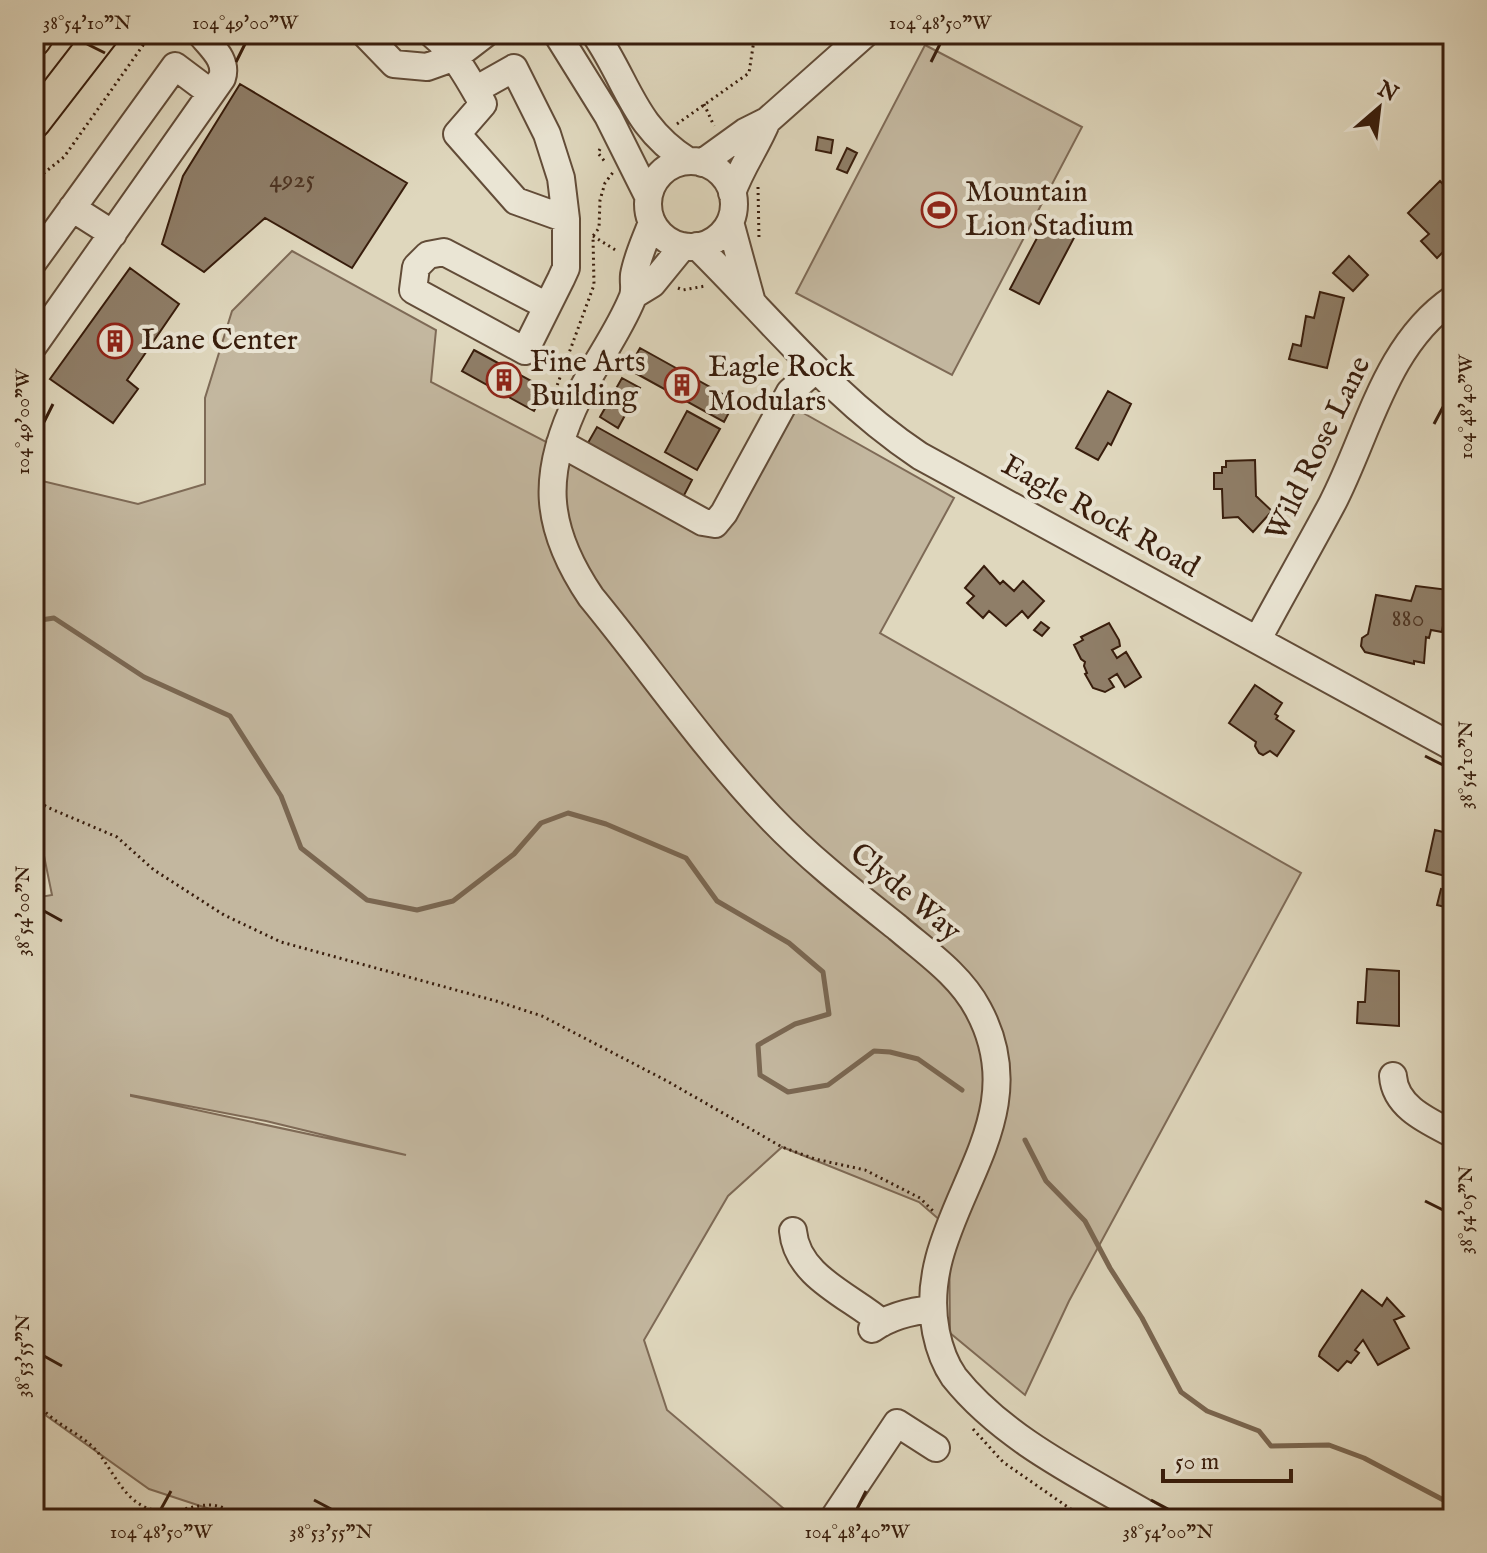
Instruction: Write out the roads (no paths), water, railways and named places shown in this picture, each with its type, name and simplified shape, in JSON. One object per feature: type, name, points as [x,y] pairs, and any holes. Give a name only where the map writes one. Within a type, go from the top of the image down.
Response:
[{"type":"main road","points":[[34,40],[38,34]]},
{"type":"main road","points":[[34,122],[102,34]]},
{"type":"street","points":[[34,261],[199,34],[219,56],[225,71],[34,345]]},
{"type":"street","points":[[365,34],[394,64],[427,67],[455,57],[485,34]]},
{"type":"street","points":[[432,34],[450,49],[483,104],[457,134],[516,201],[566,219]]},
{"type":"street","points":[[557,34],[608,116],[648,196]]},
{"type":"street","points":[[595,34],[635,107],[657,138],[695,162],[716,169],[726,179],[732,193]]},
{"type":"street","points":[[634,295],[634,274],[652,222],[648,196],[661,172],[673,164],[695,162],[767,121],[865,34]]},
{"type":"street","points":[[175,66],[211,93]]},
{"type":"street","points":[[475,90],[514,68],[547,134],[561,178],[566,219],[566,268],[525,351],[413,290],[416,267],[428,255],[444,252],[547,306]]},
{"type":"street","points":[[732,193],[741,168],[757,146],[767,121]]},
{"type":"street","name":"Eagle Rock Road","points":[[732,193],[730,222],[751,299]]},
{"type":"street","points":[[72,208],[113,234]]},
{"type":"street","name":"Eagle Rock Road","points":[[652,222],[670,242],[690,246],[751,299],[815,370],[859,411],[920,456],[1453,747]]},
{"type":"street","points":[[634,295],[652,284],[690,246],[710,242],[730,222]]},
{"type":"street","name":"Clyde Way","points":[[634,295],[579,396],[560,443],[552,478],[556,527],[567,558],[591,597],[727,768],[770,817],[831,873],[937,960],[978,1007],[993,1045],[995,1103],[987,1138],[949,1227],[935,1271],[933,1309],[937,1338],[952,1374],[992,1415],[1033,1447],[1155,1519]]},
{"type":"street","name":"Wild Rose Lane","points":[[1258,639],[1332,504],[1393,367],[1425,322],[1453,299]]},
{"type":"street","points":[[560,443],[703,522],[715,524],[790,392],[815,370]]},
{"type":"street","points":[[1393,1076],[1393,1089],[1400,1100],[1453,1134]]},
{"type":"street","points":[[793,1231],[799,1254],[808,1265],[877,1326],[914,1311],[933,1309]]},
{"type":"street","points":[[833,1519],[897,1423],[936,1448]]},
{"type":"waterway","points":[[34,621],[54,618],[144,677],[230,716],[281,796],[301,848],[367,900],[417,910],[453,901],[514,854],[541,823],[568,813],[606,824],[686,858],[717,901],[789,943],[823,972],[829,1014],[795,1024],[758,1045],[760,1075],[788,1092],[828,1085],[874,1051],[890,1052],[918,1059],[962,1090]]},
{"type":"waterway","points":[[1025,1140],[1046,1181],[1085,1221],[1181,1392],[1207,1411],[1259,1431],[1271,1446],[1329,1445],[1364,1458],[1453,1505]]},
{"type":"place","name":"Mountain Lion Stadium","points":[[939,210]]},
{"type":"place","name":"Lane Center","points":[[115,341]]},
{"type":"place","name":"Fine Arts Building","points":[[504,380]]},
{"type":"place","name":"Eagle Rock Modulars","points":[[682,385]]}]
